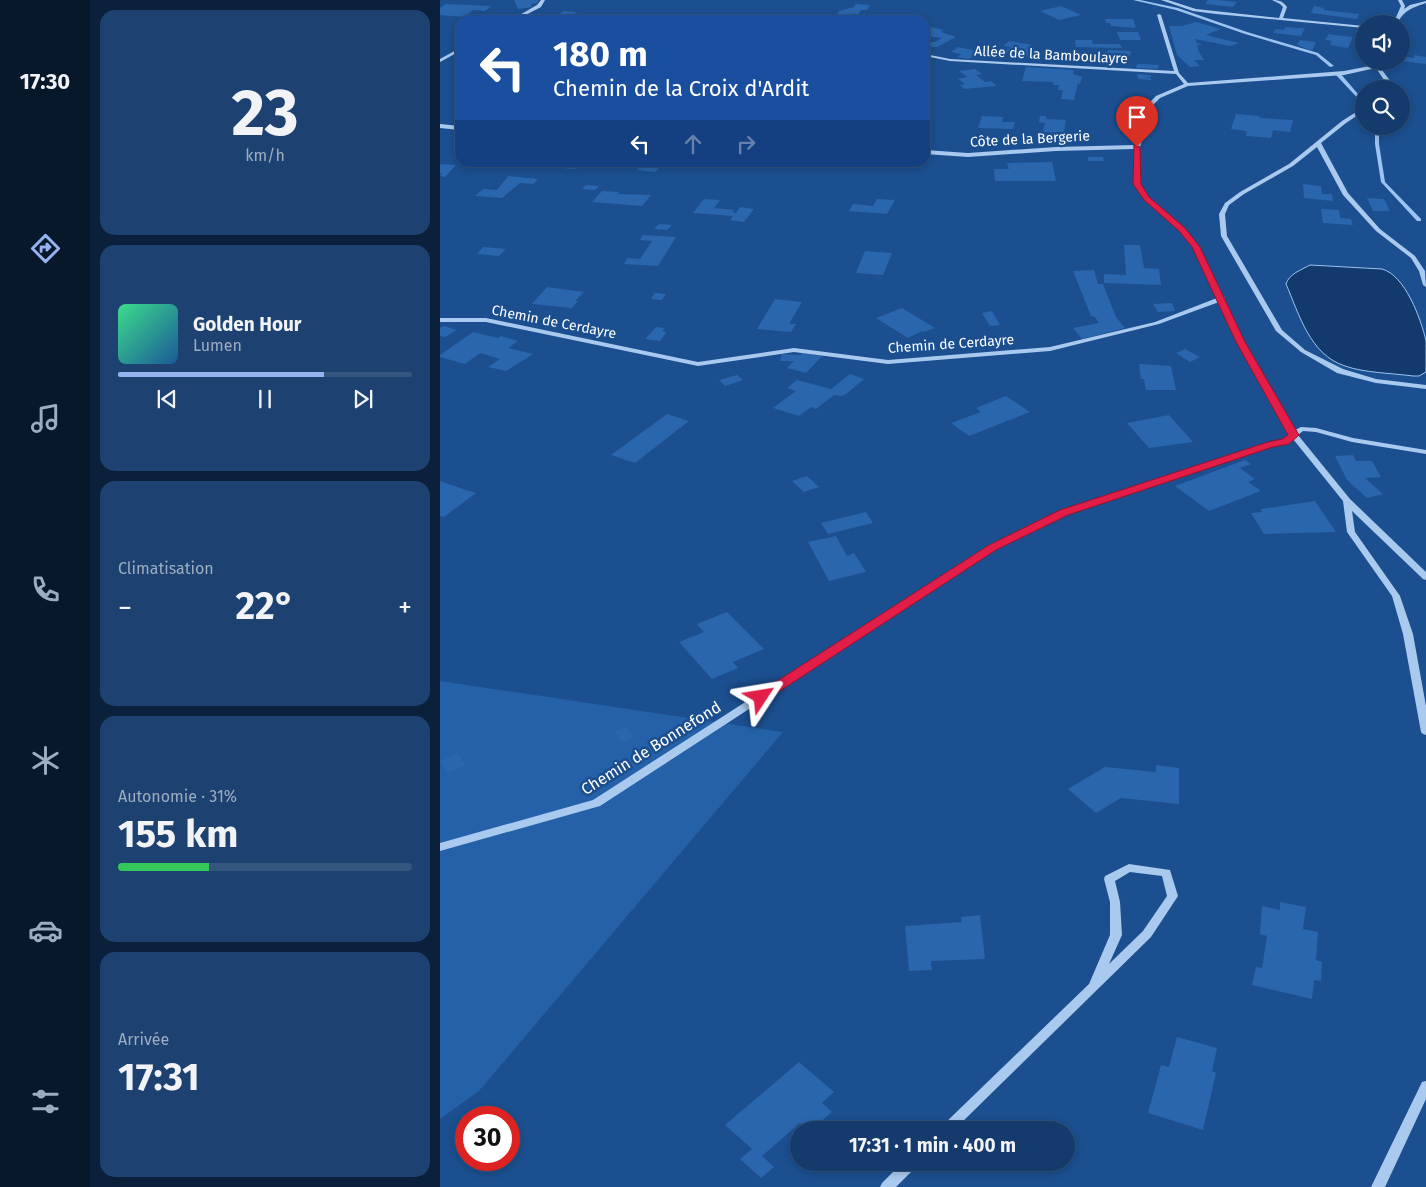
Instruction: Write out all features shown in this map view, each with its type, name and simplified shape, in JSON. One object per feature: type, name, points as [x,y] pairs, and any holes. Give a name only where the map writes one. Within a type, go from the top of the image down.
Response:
[{"type":"street","points":[[522,15],[538,6],[542,0]]},
{"type":"street","points":[[1163,0],[1195,10],[1355,26]]},
{"type":"street","points":[[1274,0],[1285,6],[1281,18]]},
{"type":"street","points":[[1400,0],[1403,6],[1401,13]]},
{"type":"street","points":[[1401,13],[1412,6],[1426,2]]},
{"type":"street","points":[[1159,15],[1177,73],[1187,85]]},
{"type":"street","points":[[440,61],[455,53]]},
{"type":"street","name":"Allée de la Bamboulayre","points":[[930,56],[950,60],[1177,73]]},
{"type":"street","points":[[1355,69],[1344,72],[1187,85],[1158,97],[1152,103],[1137,147],[1137,184],[1147,199],[1182,229],[1196,247],[1222,298],[1241,342],[1294,435],[1347,501],[1426,577]]},
{"type":"street","points":[[1355,116],[1291,165],[1242,193],[1227,204],[1222,214],[1224,236],[1279,330],[1303,351],[1340,371],[1376,381],[1426,387]]},
{"type":"street","points":[[440,126],[455,128]]},
{"type":"street","points":[[1318,143],[1345,194],[1378,230],[1413,258],[1422,270],[1426,285]]},
{"type":"street","name":"Côte de la Bergerie","points":[[930,152],[968,155],[1056,149],[1137,147]]},
{"type":"street","name":"Chemin de Cerdayre","points":[[440,320],[486,320],[698,364],[794,350],[888,362],[1050,349],[1156,323],[1222,298]]},
{"type":"street","name":"Chemin de Bonnefond","points":[[440,848],[596,803],[992,548],[1055,517],[1271,444],[1285,442],[1301,429],[1316,430],[1352,440],[1426,452]]},
{"type":"street","points":[[1347,501],[1351,532],[1396,596],[1408,634],[1426,732]]},
{"type":"street","points":[[955,1121],[1092,989],[1147,934],[1172,896],[1166,873],[1129,868],[1108,879],[1115,902],[1116,935],[1092,989]]},
{"type":"street","points":[[1378,1187],[1426,1086]]},
{"type":"street","points":[[886,1187],[903,1171]]},
{"type":"shaded area","points":[[1310,265],[1382,269],[1398,280],[1411,299],[1424,332],[1426,341],[1426,372],[1419,376],[1413,376],[1361,370],[1333,361],[1323,353],[1307,332],[1286,284],[1293,275]]},
{"type":"shaded area","points":[[440,681],[783,732],[479,1091],[458,1106],[455,1106],[455,1108],[440,1119]]},
{"type":"building","points":[[514,0],[539,0],[537,3],[531,4],[532,7],[518,9]]},
{"type":"building","points":[[1208,0],[1237,2],[1233,7],[1205,4]]},
{"type":"building","points":[[446,4],[491,6],[485,11],[473,10],[467,15],[455,16],[440,15],[440,8]]},
{"type":"building","points":[[856,4],[870,5],[867,10],[861,10],[858,15],[836,15],[839,11],[854,7]]},
{"type":"building","points":[[1061,6],[1081,15],[1059,20],[1040,11]]},
{"type":"building","points":[[1314,6],[1324,8],[1323,10],[1359,14],[1355,15],[1355,19],[1311,13]]},
{"type":"building","points":[[563,11],[577,12],[572,15],[558,15]]},
{"type":"building","points":[[1105,19],[1133,19],[1136,28],[1111,26],[1110,23],[1106,23]]},
{"type":"building","points":[[1196,22],[1221,29],[1206,35],[1239,43],[1230,46],[1195,39],[1197,43],[1203,45],[1197,45],[1204,60],[1194,60],[1200,66],[1190,67],[1177,55],[1169,26],[1182,26]]},
{"type":"building","points":[[930,27],[944,30],[941,32],[956,37],[937,47],[930,47],[930,42],[935,42],[942,38],[930,37]]},
{"type":"building","points":[[1286,27],[1305,28],[1301,36],[1273,33],[1276,29],[1283,30]]},
{"type":"building","points":[[1117,32],[1138,32],[1141,40],[1120,40]]},
{"type":"building","points":[[1329,34],[1353,37],[1348,48],[1330,45],[1332,41],[1325,40]]},
{"type":"building","points":[[1075,40],[1092,40],[1093,44],[1120,44],[1122,48],[1076,47]]},
{"type":"building","points":[[1300,40],[1316,42],[1312,51],[1297,45]]},
{"type":"building","points":[[1009,41],[1032,45],[1027,48],[1035,50],[1035,52],[1029,57],[1003,52],[1011,47],[1003,46]]},
{"type":"building","points":[[958,47],[977,51],[972,54],[976,55],[969,59],[957,57],[961,54],[951,52]]},
{"type":"building","points":[[1109,50],[1131,51],[1128,62],[1105,60]]},
{"type":"building","points":[[1414,55],[1426,57],[1426,64],[1410,62],[1410,57],[1414,58]]},
{"type":"building","points":[[1137,64],[1159,65],[1158,69],[1136,68]]},
{"type":"building","points":[[1026,67],[1074,70],[1073,74],[1082,77],[1080,84],[1078,83],[1074,100],[1061,99],[1063,90],[1058,90],[1059,85],[1053,85],[1054,82],[1022,81]]},
{"type":"building","points":[[975,69],[982,74],[976,75],[985,82],[991,81],[997,86],[964,89],[960,85],[965,84],[958,79],[967,77],[959,71]]},
{"type":"building","points":[[1137,74],[1151,75],[1151,77],[1146,77],[1151,78],[1151,80],[1138,79]]},
{"type":"building","points":[[1236,114],[1260,116],[1259,118],[1293,120],[1290,132],[1273,130],[1271,138],[1246,136],[1247,131],[1231,129]]},
{"type":"building","points":[[982,116],[1003,117],[1002,122],[1015,122],[1013,129],[978,128]]},
{"type":"building","points":[[1040,116],[1046,116],[1046,119],[1066,120],[1064,133],[1043,132],[1045,123],[1039,122]]},
{"type":"building","points":[[1088,157],[1103,157],[1104,161],[1088,161]]},
{"type":"building","points":[[1052,162],[1056,181],[995,181],[994,169],[1009,169],[1007,163]]},
{"type":"building","points":[[440,164],[455,165],[445,177],[440,176],[442,173],[440,173]]},
{"type":"building","points":[[544,167],[578,167],[576,169]]},
{"type":"building","points":[[640,167],[659,168],[655,172],[637,170]]},
{"type":"building","points":[[508,176],[538,179],[533,184],[520,183],[502,198],[475,196],[483,189],[497,190]]},
{"type":"building","points":[[1303,184],[1321,186],[1322,194],[1332,194],[1333,201],[1304,198]]},
{"type":"building","points":[[586,185],[599,186],[595,190],[582,189]]},
{"type":"building","points":[[602,191],[619,192],[617,194],[651,195],[642,206],[592,202]]},
{"type":"building","points":[[1367,198],[1384,199],[1390,211],[1373,211]]},
{"type":"building","points":[[704,199],[720,200],[714,208],[735,210],[732,212],[736,213],[740,207],[754,209],[744,222],[730,220],[733,216],[693,213]]},
{"type":"building","points":[[877,199],[895,200],[887,214],[849,211],[853,204],[873,206]]},
{"type":"building","points":[[1321,209],[1339,210],[1340,218],[1351,219],[1353,225],[1323,223]]},
{"type":"building","points":[[659,224],[672,225],[667,230],[654,229]]},
{"type":"building","points":[[643,235],[676,237],[658,266],[624,264],[627,258],[640,259],[652,241],[640,240]]},
{"type":"building","points":[[1124,245],[1140,245],[1144,268],[1159,269],[1161,285],[1104,283],[1104,274],[1126,275]]},
{"type":"building","points":[[483,247],[506,249],[499,256],[477,254]]},
{"type":"building","points":[[865,251],[892,253],[883,275],[856,273]]},
{"type":"building","points":[[1094,270],[1098,284],[1103,284],[1116,317],[1125,328],[1082,339],[1073,328],[1099,323],[1095,317],[1091,316],[1073,271]]},
{"type":"building","points":[[547,287],[584,292],[575,301],[578,301],[572,308],[532,304]]},
{"type":"building","points":[[655,293],[666,294],[662,300],[651,299]]},
{"type":"building","points":[[775,299],[802,302],[789,324],[796,324],[791,332],[757,329]]},
{"type":"building","points":[[1172,303],[1175,311],[1158,312],[1153,304]]},
{"type":"building","points":[[902,308],[935,328],[922,331],[908,338],[876,318]]},
{"type":"building","points":[[992,311],[1000,325],[990,326],[982,313]]},
{"type":"building","points":[[444,326],[457,330],[445,337],[440,336],[440,328]]},
{"type":"building","points":[[656,327],[665,328],[662,331],[667,332],[660,341],[645,339]]},
{"type":"building","points":[[473,332],[498,338],[501,336],[518,341],[508,348],[533,354],[506,371],[488,367],[500,359],[480,353],[465,364],[440,357],[440,355]]},
{"type":"building","points":[[1185,349],[1200,357],[1190,362],[1176,353]]},
{"type":"building","points":[[802,353],[822,356],[806,373],[787,368],[794,361],[780,361],[782,354],[800,355]]},
{"type":"building","points":[[1139,364],[1171,366],[1176,390],[1146,390],[1144,379],[1141,379]]},
{"type":"building","points":[[850,374],[864,379],[846,394],[841,396],[834,395],[816,409],[811,407],[799,416],[773,408],[796,391],[787,388],[797,380],[831,389]]},
{"type":"building","points":[[737,375],[743,380],[725,386],[719,380]]},
{"type":"building","points":[[1006,396],[1030,412],[969,436],[951,423],[981,412],[976,408]]},
{"type":"building","points":[[667,414],[689,421],[635,463],[611,455]]},
{"type":"building","points":[[1169,415],[1193,442],[1149,448],[1127,423]]},
{"type":"building","points":[[1353,455],[1356,461],[1372,461],[1381,477],[1365,478],[1383,494],[1367,498],[1347,480],[1335,456]]},
{"type":"building","points":[[1245,460],[1251,464],[1240,468],[1255,479],[1248,482],[1261,491],[1209,511],[1175,486]]},
{"type":"building","points":[[807,476],[819,487],[804,492],[792,481]]},
{"type":"building","points":[[440,481],[476,493],[444,517],[440,516]]},
{"type":"building","points":[[1315,501],[1336,532],[1264,534],[1251,513],[1262,512],[1261,509]]},
{"type":"building","points":[[866,512],[873,523],[828,534],[821,523]]},
{"type":"building","points":[[836,536],[847,556],[854,553],[866,572],[829,581],[808,542]]},
{"type":"building","points":[[727,612],[764,649],[733,662],[738,668],[712,679],[679,642],[704,632],[697,624]]},
{"type":"building","points":[[626,727],[634,737],[622,742],[614,731]]},
{"type":"building","points":[[457,753],[466,765],[447,773],[440,761]]},
{"type":"building","points":[[1156,765],[1179,768],[1179,804],[1121,798],[1096,813],[1068,789],[1105,767],[1156,772]]},
{"type":"building","points":[[1280,902],[1306,907],[1303,929],[1318,932],[1316,960],[1322,962],[1321,981],[1314,980],[1312,999],[1252,985],[1256,967],[1262,968],[1267,936],[1260,934],[1262,906],[1280,910]]},
{"type":"building","points":[[980,915],[985,959],[931,961],[932,970],[909,971],[905,926],[962,922],[961,917]]},
{"type":"building","points":[[1177,1037],[1217,1048],[1212,1071],[1216,1073],[1203,1130],[1148,1113],[1161,1065],[1169,1067]]},
{"type":"building","points":[[799,1062],[834,1092],[822,1103],[832,1112],[822,1121],[790,1121],[790,1132],[762,1156],[774,1167],[761,1178],[740,1159],[752,1149],[725,1125]]},
{"type":"waterway","points":[[1135,0],[1177,9],[1246,33],[1317,54],[1332,66]]},
{"type":"waterway","points":[[1338,74],[1355,94]]},
{"type":"waterway","points":[[1377,135],[1383,182],[1419,220]]},
{"type":"route","points":[[761,697],[992,548],[1064,513],[1271,444],[1285,442],[1294,435],[1241,342],[1222,298],[1196,247],[1182,229],[1147,199],[1137,184],[1137,147]]}]
